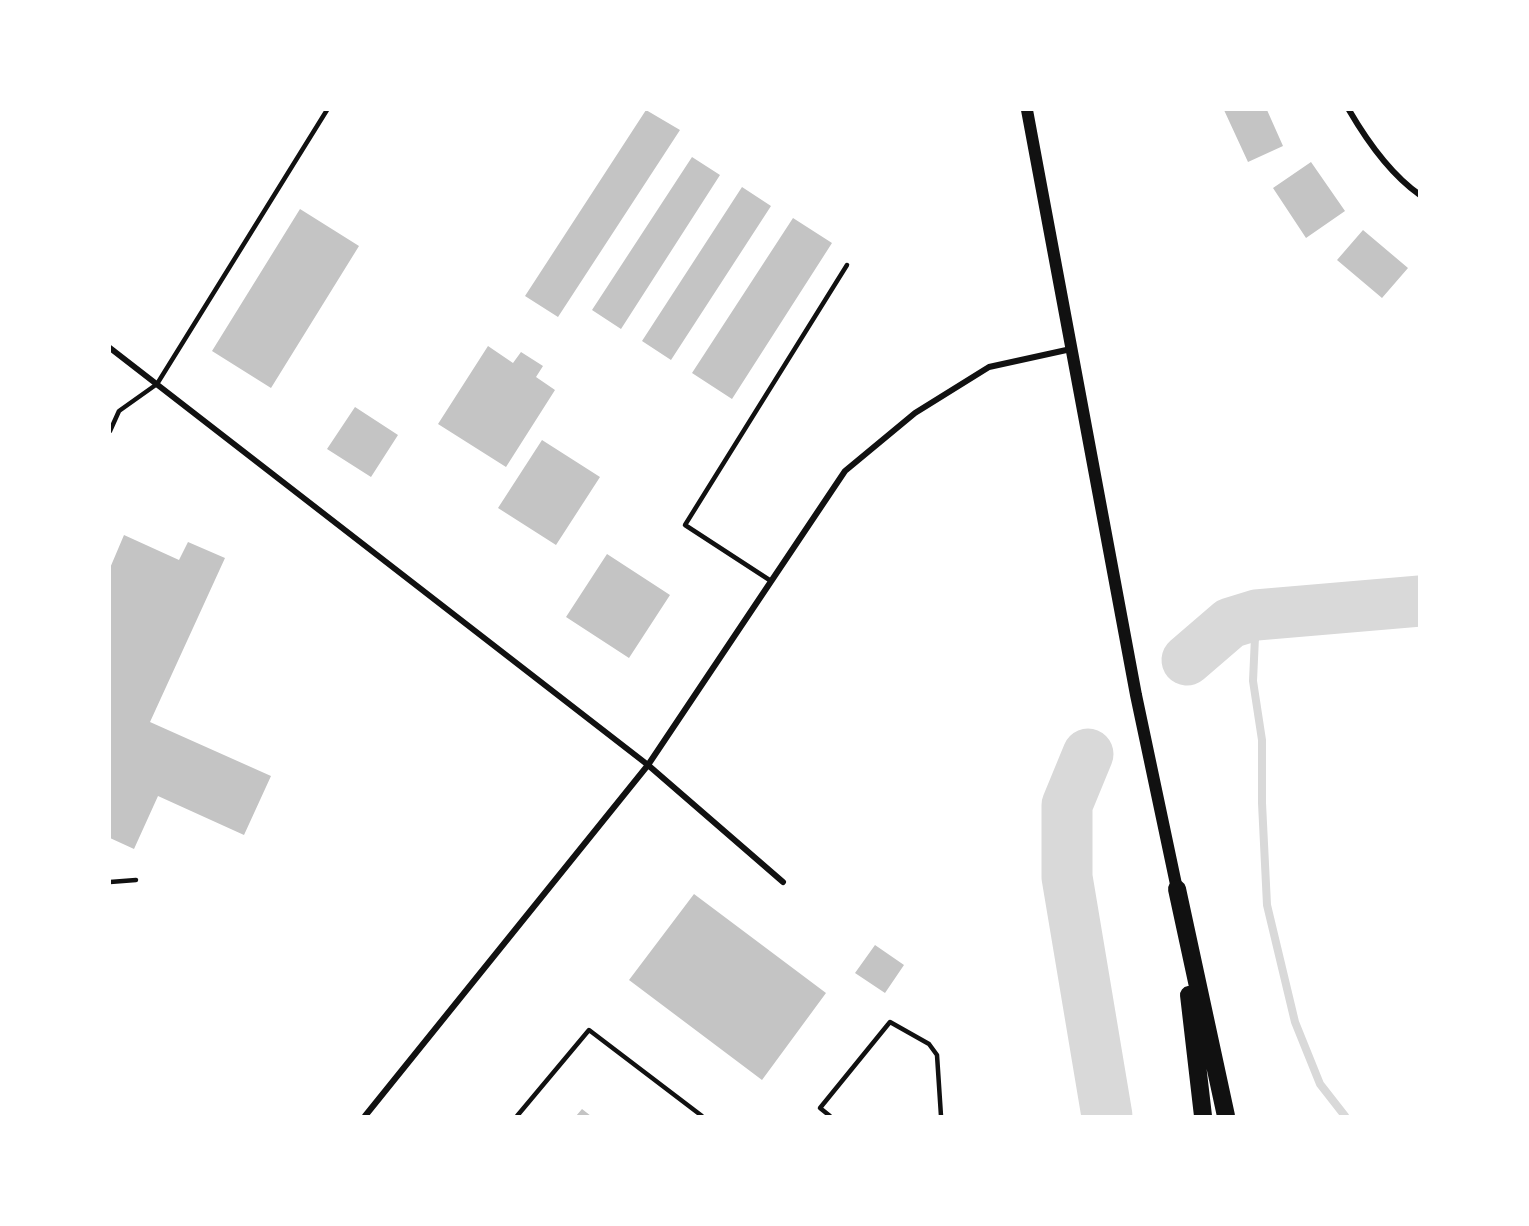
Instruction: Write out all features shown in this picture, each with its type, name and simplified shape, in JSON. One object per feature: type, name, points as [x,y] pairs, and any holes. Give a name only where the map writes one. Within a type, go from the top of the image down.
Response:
[{"type":"highway","points":[[1177,889],[1203,1116]]},
{"type":"highway","points":[[1177,889],[1226,1116]]},
{"type":"main road","points":[[1027,110],[1136,695],[1177,889]]},
{"type":"street","points":[[1349,110],[1401,182],[1419,195]]},
{"type":"street","points":[[110,348],[648,765],[783,882]]},
{"type":"street","points":[[365,1116],[648,765],[845,471],[915,412],[989,367],[1071,349]]},
{"type":"lane","points":[[110,431],[119,411],[157,384],[327,110]]},
{"type":"lane","points":[[771,581],[686,525],[847,265]]},
{"type":"lane","points":[[110,882],[136,880]]},
{"type":"lane","points":[[830,1116],[820,1108],[890,1022],[929,1044],[937,1055],[940,1116]]},
{"type":"lane","points":[[517,1116],[589,1030],[702,1116]]},
{"type":"building","points":[[646,110],[680,130],[558,317],[525,296]]},
{"type":"building","points":[[1224,110],[1267,110],[1283,146],[1248,162]]},
{"type":"building","points":[[692,157],[720,175],[621,329],[592,310]]},
{"type":"building","points":[[1311,162],[1345,211],[1306,238],[1273,188]]},
{"type":"building","points":[[742,187],[771,206],[671,360],[642,341]]},
{"type":"building","points":[[300,209],[359,246],[271,388],[212,351]]},
{"type":"building","points":[[793,218],[832,243],[732,399],[692,373]]},
{"type":"building","points":[[1363,230],[1408,268],[1382,298],[1337,260]]},
{"type":"building","points":[[488,346],[513,363],[521,352],[543,366],[536,377],[555,390],[506,467],[438,424]]},
{"type":"building","points":[[355,407],[398,435],[371,477],[327,449]]},
{"type":"building","points":[[542,440],[600,477],[556,545],[498,508]]},
{"type":"building","points":[[124,535],[179,560],[188,542],[225,558],[150,722],[271,776],[244,835],[158,796],[134,849],[110,838],[110,568]]},
{"type":"building","points":[[607,554],[670,595],[629,658],[566,617]]},
{"type":"building","points":[[694,894],[826,993],[762,1080],[629,980]]},
{"type":"building","points":[[875,945],[904,965],[885,993],[855,973]]},
{"type":"building","points":[[582,1109],[591,1116],[576,1116]]},
{"type":"waterway","points":[[1187,660],[1230,623],[1256,615],[1420,601]]},
{"type":"waterway","points":[[1256,615],[1253,681],[1262,740],[1262,803],[1267,905],[1295,1022],[1320,1084],[1345,1116]]},
{"type":"waterway","points":[[1088,754],[1067,805],[1067,877],[1107,1116]]}]
